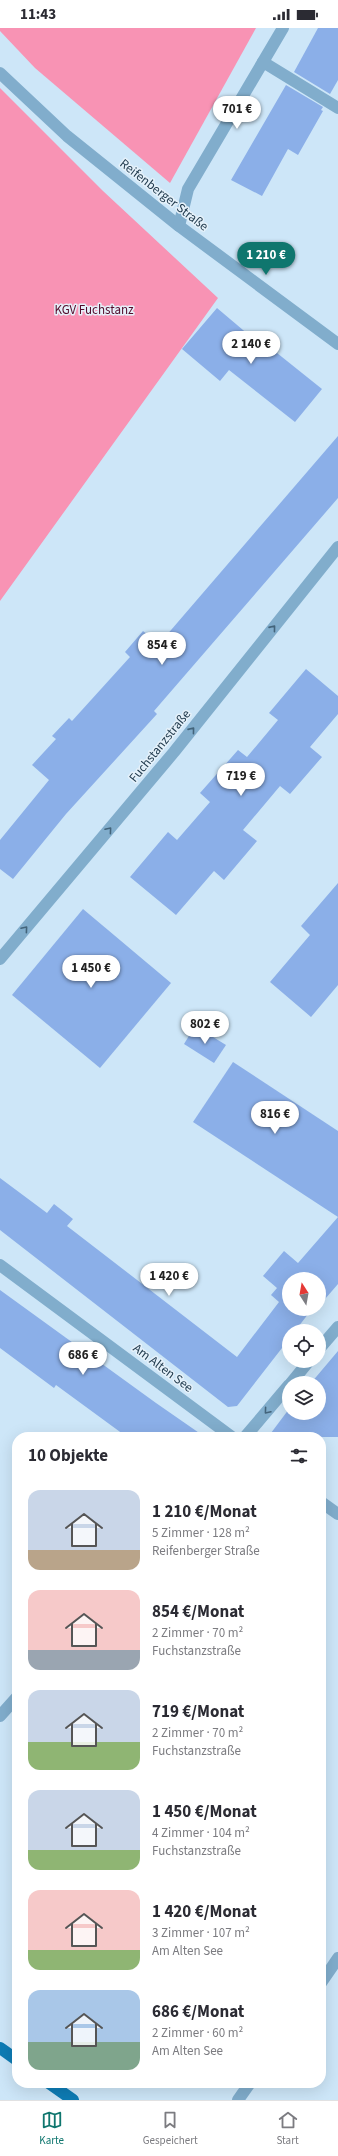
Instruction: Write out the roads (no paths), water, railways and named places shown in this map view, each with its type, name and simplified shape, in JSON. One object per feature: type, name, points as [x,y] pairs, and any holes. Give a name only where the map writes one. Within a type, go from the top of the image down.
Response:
[{"type":"main road","points":[[0,2048],[12,2056]]},
{"type":"main road","points":[[56,2088],[73,2100]]},
{"type":"street","points":[[179,226],[188,189],[283,28]]},
{"type":"street","points":[[263,62],[338,108]]},
{"type":"street","name":"Reifenberger Straße","points":[[0,73],[67,136],[179,226],[338,344]]},
{"type":"street","name":"Fuchstanzstraße","points":[[0,959],[174,752],[338,547]]},
{"type":"street","name":"Am Alten See","points":[[0,1265],[225,1432]]},
{"type":"street","points":[[326,1341],[338,1327]]},
{"type":"street","points":[[297,1376],[303,1368]]},
{"type":"street","points":[[249,1432],[282,1393]]},
{"type":"street","points":[[326,1506],[338,1514]]},
{"type":"street","points":[[0,1716],[12,1703]]},
{"type":"street","points":[[326,1976],[338,1958]]},
{"type":"street","points":[[238,2100],[246,2088]]},
{"type":"park label","name":"KGV Fuchstanz","points":[[94,310]]}]
